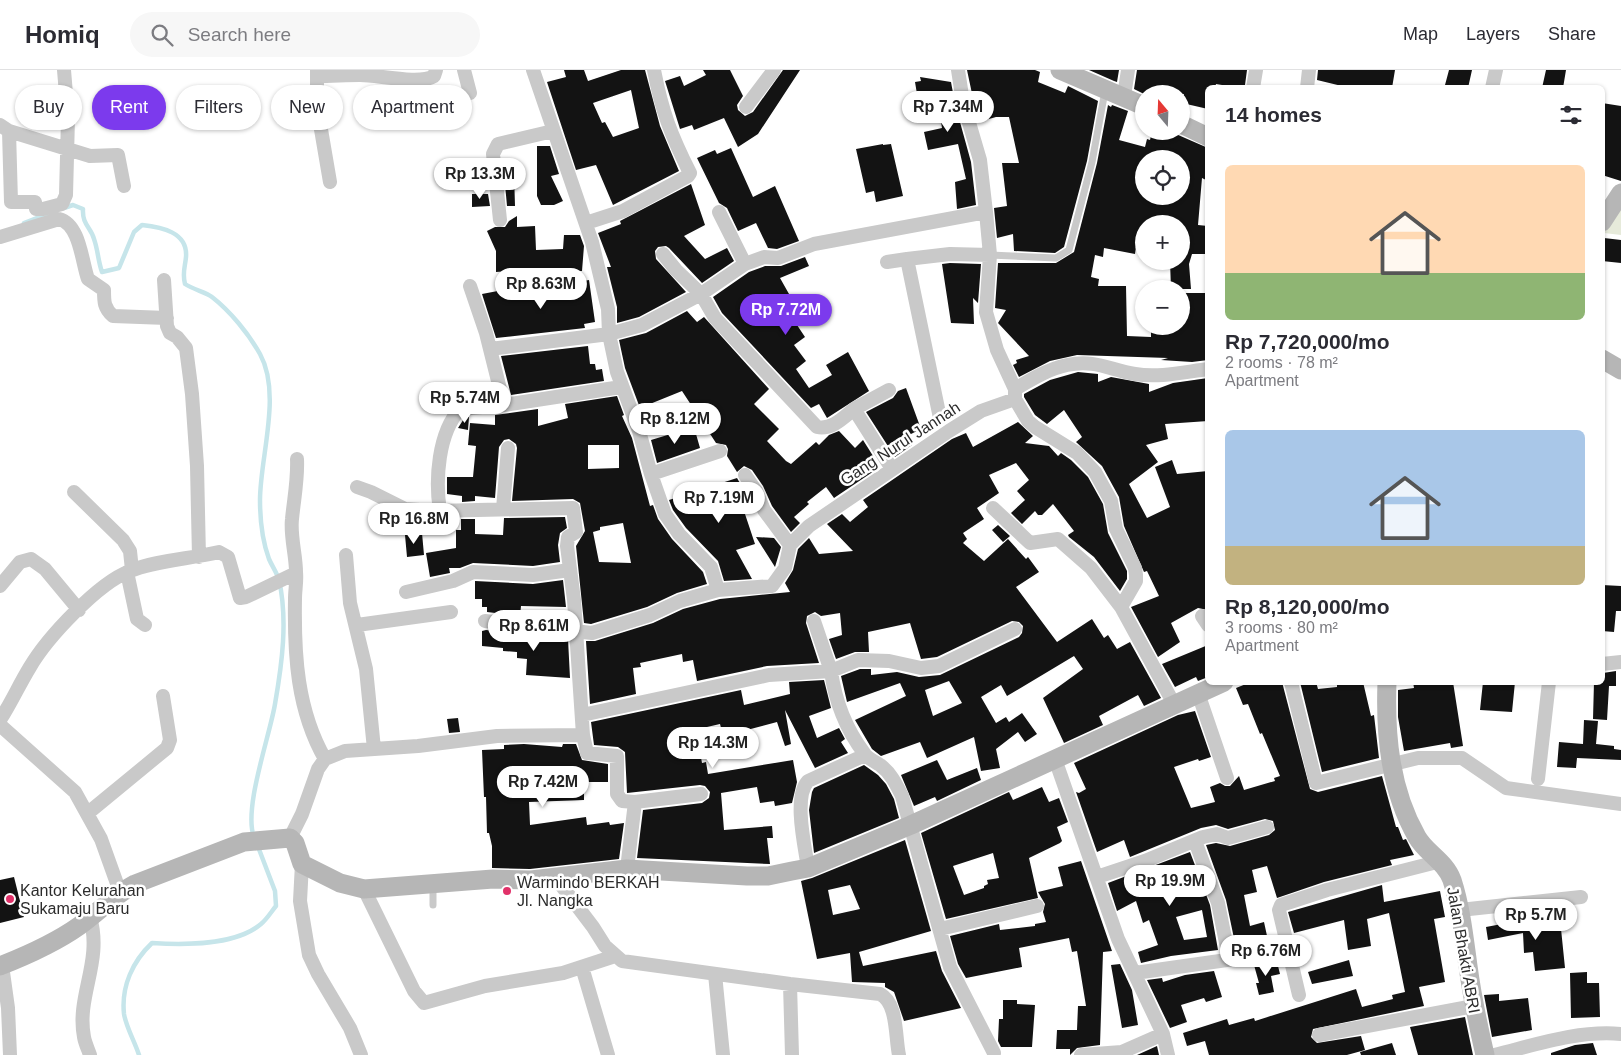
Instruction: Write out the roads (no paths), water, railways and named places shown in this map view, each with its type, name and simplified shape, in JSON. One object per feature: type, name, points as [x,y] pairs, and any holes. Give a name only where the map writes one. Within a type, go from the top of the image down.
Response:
[{"type":"street","points":[[64,70],[68,118],[67,149],[66,195],[62,204],[43,210],[36,208],[35,202],[11,202],[4,128],[67,149],[90,156],[118,155],[124,186]]},
{"type":"street","points":[[330,182],[320,132],[317,73],[419,80],[430,79],[434,76],[436,70]]},
{"type":"street","points":[[464,70],[468,85]]},
{"type":"street","points":[[533,70],[586,223],[608,309],[609,334],[621,386],[639,430],[664,514],[679,534],[711,567],[718,590]]},
{"type":"street","points":[[586,223],[649,199],[685,180],[690,173],[666,123],[654,70]]},
{"type":"street","points":[[746,107],[774,70]]},
{"type":"street","points":[[958,70],[963,102],[980,160],[990,255],[986,312],[995,344],[1028,421],[1077,453],[1095,472],[1111,501],[1116,529],[1135,568],[1136,575],[1136,581],[1121,607]]},
{"type":"street","points":[[1060,70],[1135,102]]},
{"type":"street","points":[[1124,96],[1128,70]]},
{"type":"street","points":[[1254,85],[1256,70]]},
{"type":"street","points":[[1308,85],[1310,70]]},
{"type":"street","points":[[1493,85],[1496,70]]},
{"type":"street","points":[[1190,128],[1205,136]]},
{"type":"street","points":[[500,220],[494,148],[498,144],[553,131]]},
{"type":"street","points":[[1605,217],[1621,193]]},
{"type":"street","points":[[719,212],[745,264]]},
{"type":"street","points":[[490,349],[609,334],[642,326],[701,294],[745,264],[764,257],[778,258],[814,244],[986,212]]},
{"type":"street","points":[[0,237],[59,219],[65,221],[70,225],[85,260],[88,279],[104,290],[104,306],[107,311],[113,316],[168,318]]},
{"type":"street","points":[[663,254],[676,270],[701,294],[715,318],[817,427],[828,427],[836,424],[854,409],[889,390]]},
{"type":"street","points":[[887,262],[950,254],[990,255]]},
{"type":"street","points":[[907,259],[940,418]]},
{"type":"street","points":[[164,280],[170,333],[177,336],[186,348],[198,466],[199,557]]},
{"type":"street","points":[[470,286],[490,349],[504,405]]},
{"type":"street","points":[[1605,361],[1621,370]]},
{"type":"street","name":"Gang Nurul Jannah","points":[[790,545],[809,526],[892,469],[981,411],[1015,394],[1053,368],[1070,364],[1092,364],[1134,374],[1157,375],[1205,369]]},
{"type":"street","points":[[440,511],[437,483],[444,439],[454,416],[463,408],[504,405],[621,386]]},
{"type":"street","points":[[854,409],[892,469]]},
{"type":"street","points":[[503,509],[508,448]]},
{"type":"street","points":[[651,474],[720,451]]},
{"type":"street","points":[[297,459],[298,483],[294,493],[292,521],[296,672],[313,737],[325,759]]},
{"type":"street","points":[[485,622],[592,633],[650,615],[680,601],[718,590],[772,586],[785,568],[790,545],[764,510],[756,490],[745,475]]},
{"type":"street","points":[[356,487],[405,509],[440,511],[573,508],[576,532],[568,536],[567,546],[583,735],[588,754],[617,756],[617,797],[622,801],[635,802],[701,794]]},
{"type":"street","points":[[74,492],[123,540],[130,551],[130,571],[137,619],[145,626]]},
{"type":"street","points":[[993,508],[1030,543],[1058,538],[1091,568],[1121,607],[1174,704]]},
{"type":"street","points":[[120,892],[101,839],[75,792],[0,721],[30,666],[79,610],[98,590],[113,578],[130,571],[219,552],[228,557],[240,598],[246,597],[292,575]]},
{"type":"street","points":[[346,555],[350,603],[366,669],[374,749]]},
{"type":"street","points":[[0,586],[20,562],[31,559],[44,569],[79,610]]},
{"type":"street","points":[[406,592],[453,581],[473,572],[533,575],[570,570]]},
{"type":"street","points":[[356,625],[451,612]]},
{"type":"street","points":[[814,621],[831,671],[834,693],[842,716],[865,755],[882,766],[894,779],[911,825],[950,968],[997,1054]]},
{"type":"street","points":[[582,715],[769,675],[831,671],[858,660],[889,661],[921,668],[939,666],[1015,629]]},
{"type":"street","points":[[1605,664],[1621,662]]},
{"type":"street","points":[[302,864],[350,887],[364,889],[493,879],[531,880],[627,870],[768,876],[808,868],[911,825],[1217,685]]},
{"type":"street","points":[[1292,685],[1316,783],[1391,763],[1418,758],[1462,758],[1506,788],[1621,804]]},
{"type":"street","name":"Jalan Bhakti ABRI","points":[[1387,685],[1387,724],[1395,786],[1407,818],[1418,839],[1441,861],[1451,877],[1460,910],[1474,1006],[1485,1055]]},
{"type":"street","points":[[1538,779],[1549,685]]},
{"type":"street","points":[[1198,693],[1227,778]]},
{"type":"street","points":[[88,813],[167,748],[170,740],[163,696]]},
{"type":"street","points":[[290,838],[302,814],[318,769],[325,759],[345,751],[497,736],[583,735]]},
{"type":"street","points":[[808,868],[800,817],[804,785],[808,781],[865,755]]},
{"type":"street","points":[[1055,759],[1118,939],[1163,1034],[1168,1055]]},
{"type":"street","points":[[627,870],[635,802]]},
{"type":"street","points":[[1097,877],[1217,834],[1228,838],[1267,827]]},
{"type":"street","points":[[10,1055],[8,1008],[1,965],[53,943],[90,917],[120,892],[244,842],[290,838]]},
{"type":"street","points":[[290,838],[295,844],[302,864],[300,901],[309,954],[318,974],[350,1028],[361,1055]]},
{"type":"street","points":[[1195,841],[1218,903],[1228,958]]},
{"type":"street","points":[[1299,995],[1279,910],[1281,905],[1327,890],[1441,861]]},
{"type":"street","points":[[555,877],[593,926],[605,946],[622,961],[884,996],[892,1010],[899,1055]]},
{"type":"street","points":[[364,889],[414,991],[424,1002],[485,986],[563,973],[615,956]]},
{"type":"street","points":[[1460,910],[1581,897]]},
{"type":"street","points":[[940,929],[1037,906]]},
{"type":"street","points":[[90,917],[94,932],[95,951],[83,1021],[84,1036],[90,1055]]},
{"type":"street","points":[[1135,974],[1228,958],[1290,951]]},
{"type":"street","points":[[582,966],[608,1055]]},
{"type":"street","points":[[714,974],[723,1055]]},
{"type":"street","points":[[790,984],[792,1055]]},
{"type":"street","points":[[1319,1035],[1474,1006]]},
{"type":"street","points":[[1494,1055],[1575,1036],[1605,1032],[1621,1034]]},
{"type":"street","points":[[1081,1055],[1122,1052],[1163,1034]]},
{"type":"lane","points":[[990,255],[1056,258],[1069,250],[1092,162],[1106,89]]},
{"type":"lane","points":[[433,884],[433,905]]},
{"type":"waterway","points":[[64,208],[73,205],[83,209],[85,222],[93,235],[102,272],[119,268],[134,232],[142,225],[165,229],[178,236],[183,242],[185,249],[185,284],[209,295],[232,316],[256,346],[266,370],[270,406],[261,483],[260,515],[263,538],[269,559],[279,580],[284,626],[282,658],[275,704],[254,791],[252,809],[254,837]]},
{"type":"waterway","points":[[24,223],[47,214]]},
{"type":"waterway","points":[[139,1055],[124,1014],[124,994],[134,966],[152,943],[194,944],[224,940],[238,937],[263,922],[276,906],[275,891],[257,844]]},
{"type":"place","name":"Warmindo BERKAH Jl. Nangka","points":[[507,891]]},
{"type":"place","name":"Kantor Kelurahan Sukamaju Baru","points":[[10,899]]}]
